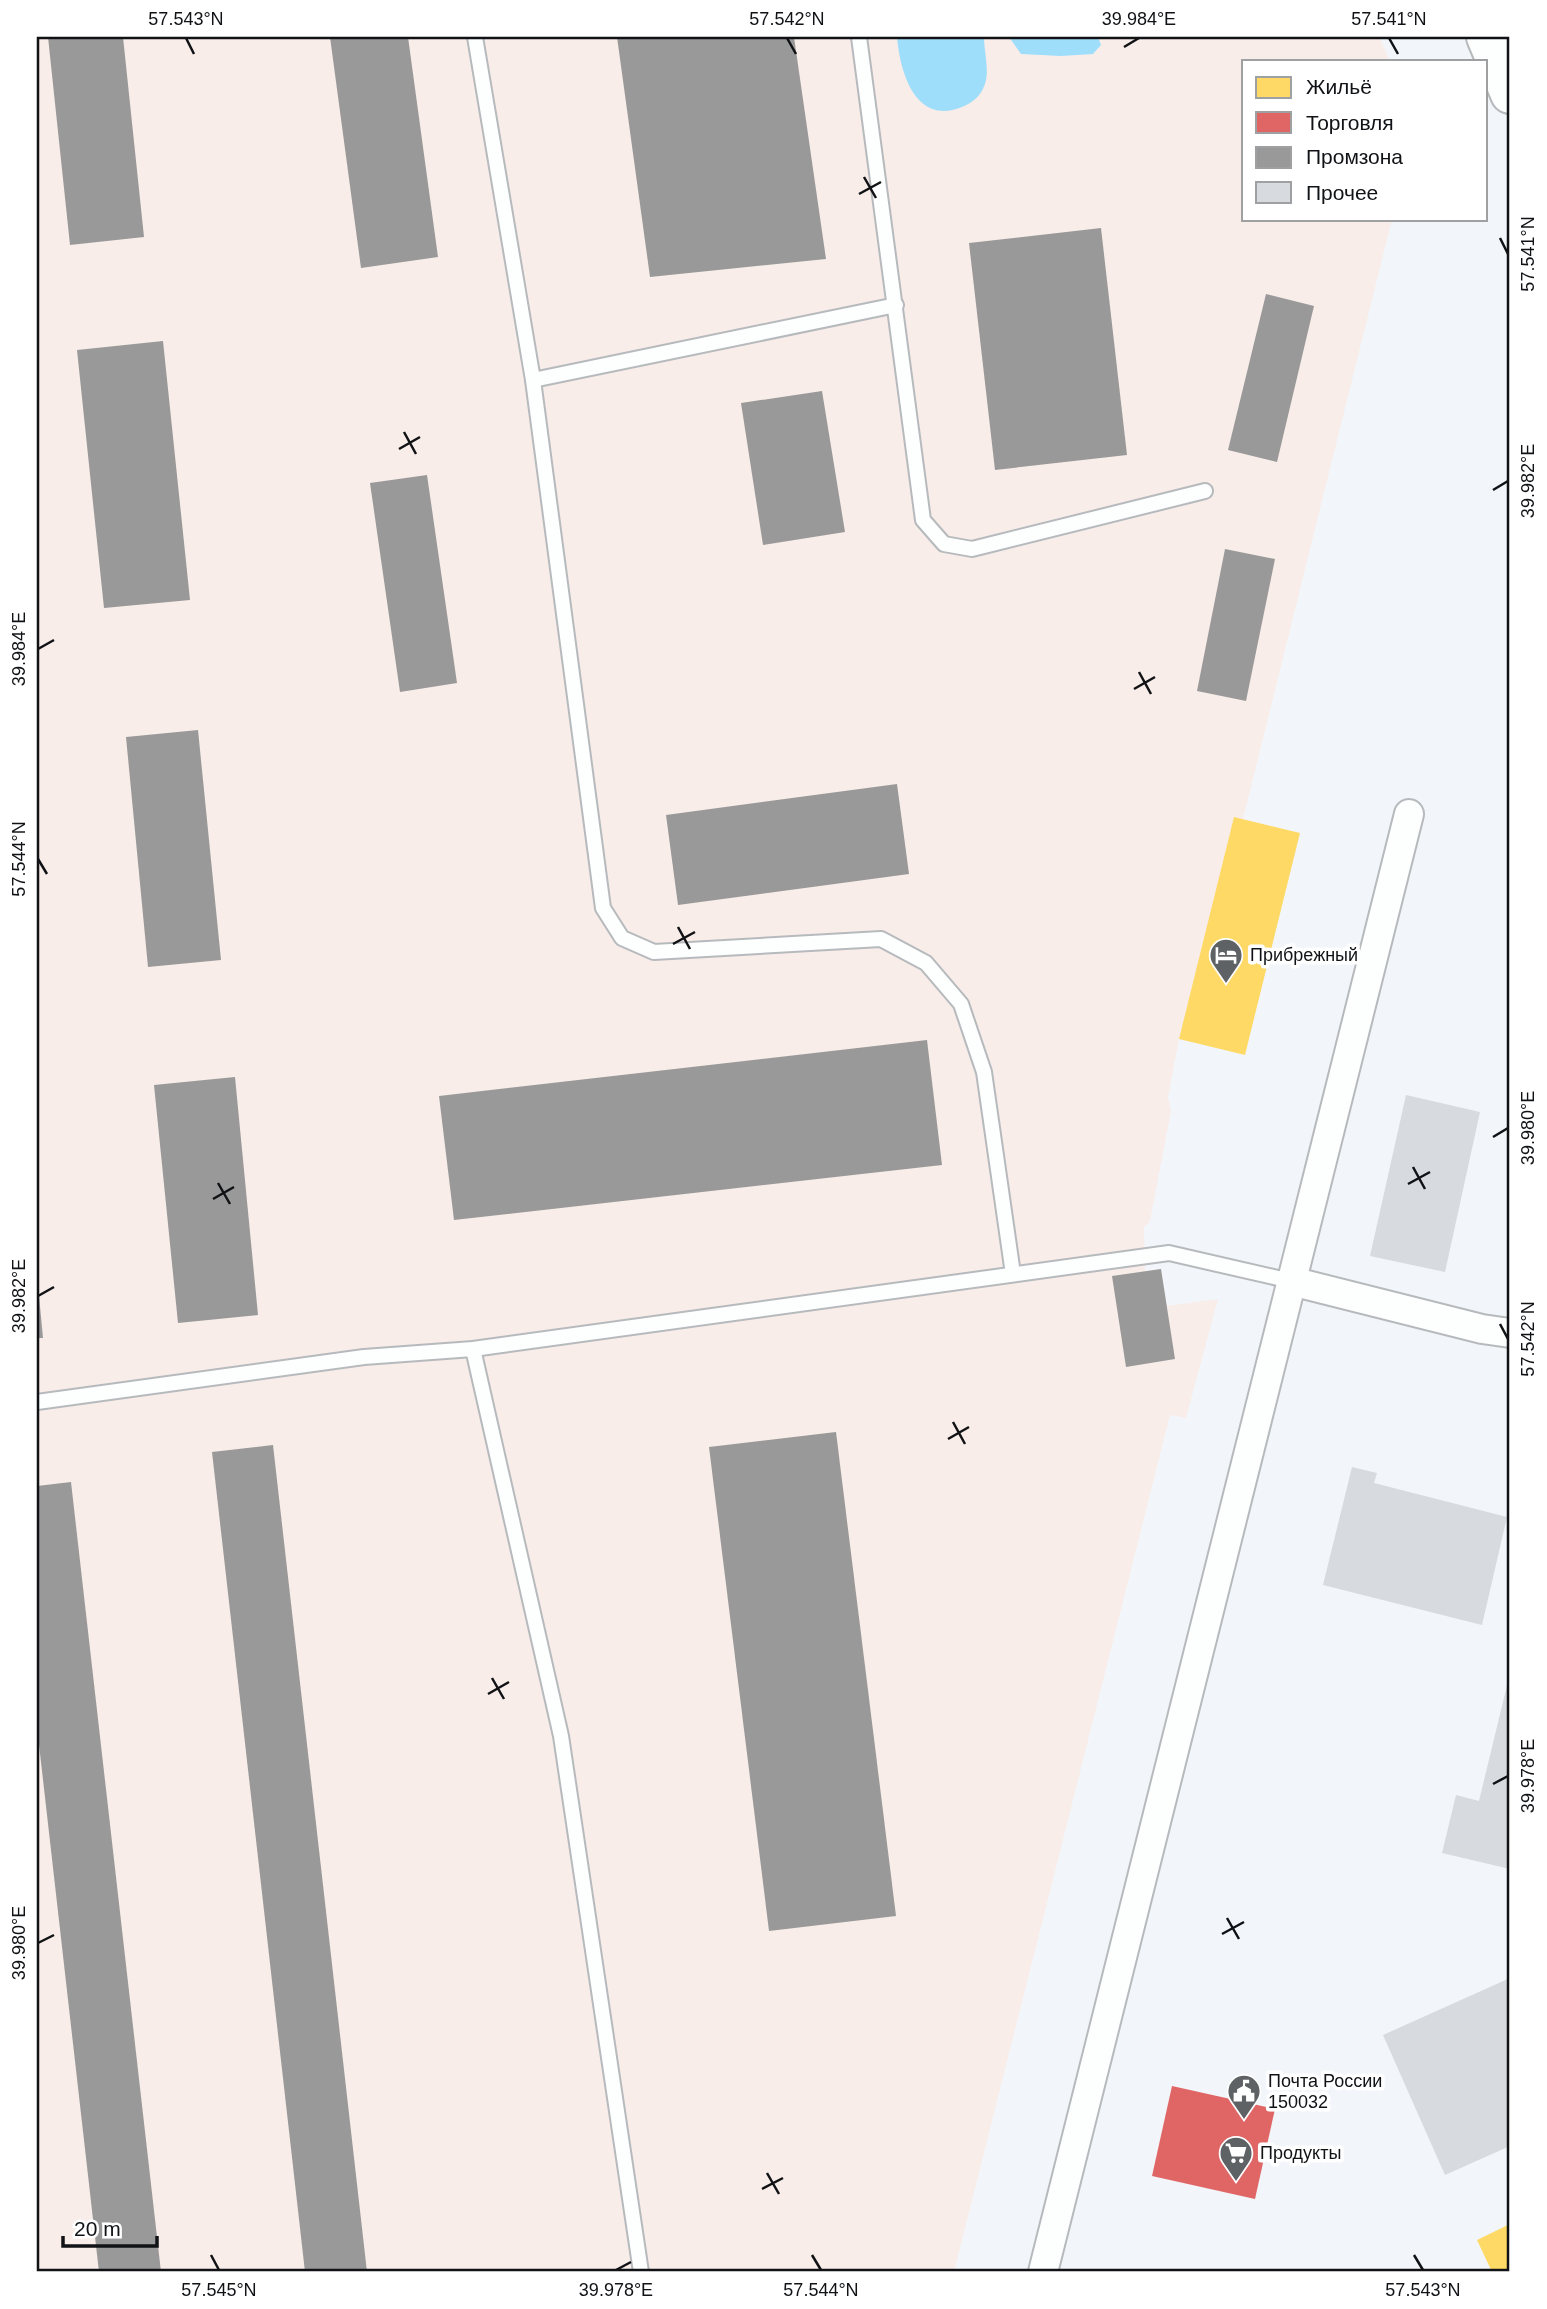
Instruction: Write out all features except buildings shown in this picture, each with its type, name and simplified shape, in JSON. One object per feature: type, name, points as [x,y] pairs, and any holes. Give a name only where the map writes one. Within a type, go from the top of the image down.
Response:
[{"type":"highway","points":[[1486,37],[1510,94]]},
{"type":"street","points":[[1043,2272],[1409,814]]},
{"type":"street","points":[[1291,1281],[1482,1329],[1510,1333]]},
{"type":"lane","points":[[475,37],[533,380],[603,908],[622,938],[654,952],[881,939],[926,963],[961,1004],[984,1072],[1013,1274]]},
{"type":"lane","points":[[859,37],[923,520],[944,544],[972,550],[1206,491]]},
{"type":"lane","points":[[533,380],[896,305]]},
{"type":"lane","points":[[37,1402],[364,1357],[473,1349],[1169,1253],[1291,1281]]},
{"type":"lane","points":[[473,1349],[561,1736],[641,2272]]},
{"type":"shaded area","points":[[37,37],[1379,37],[1390,60],[1242,60],[1242,220],[1392,220],[1243,819],[1235,817],[1179,1039],[1168,1097],[1171,1111],[1150,1221],[1144,1227],[1145,1271],[1161,1269],[1167,1306],[1218,1299],[1186,1418],[1170,1415],[954,2272],[37,2272]]},
{"type":"water","points":[[897,37],[984,37],[987,65],[985,85],[974,100],[962,107],[946,111],[932,109],[913,92],[906,80]]},
{"type":"water","points":[[1009,37],[1098,37],[1101,45],[1093,54],[1021,54]]},
{"type":"place","name":"Прибрежный","points":[[1226,985]]},
{"type":"place","name":"Почта России 150032","points":[[1244,2121]]},
{"type":"place","name":"Продукты","points":[[1236,2183]]}]
